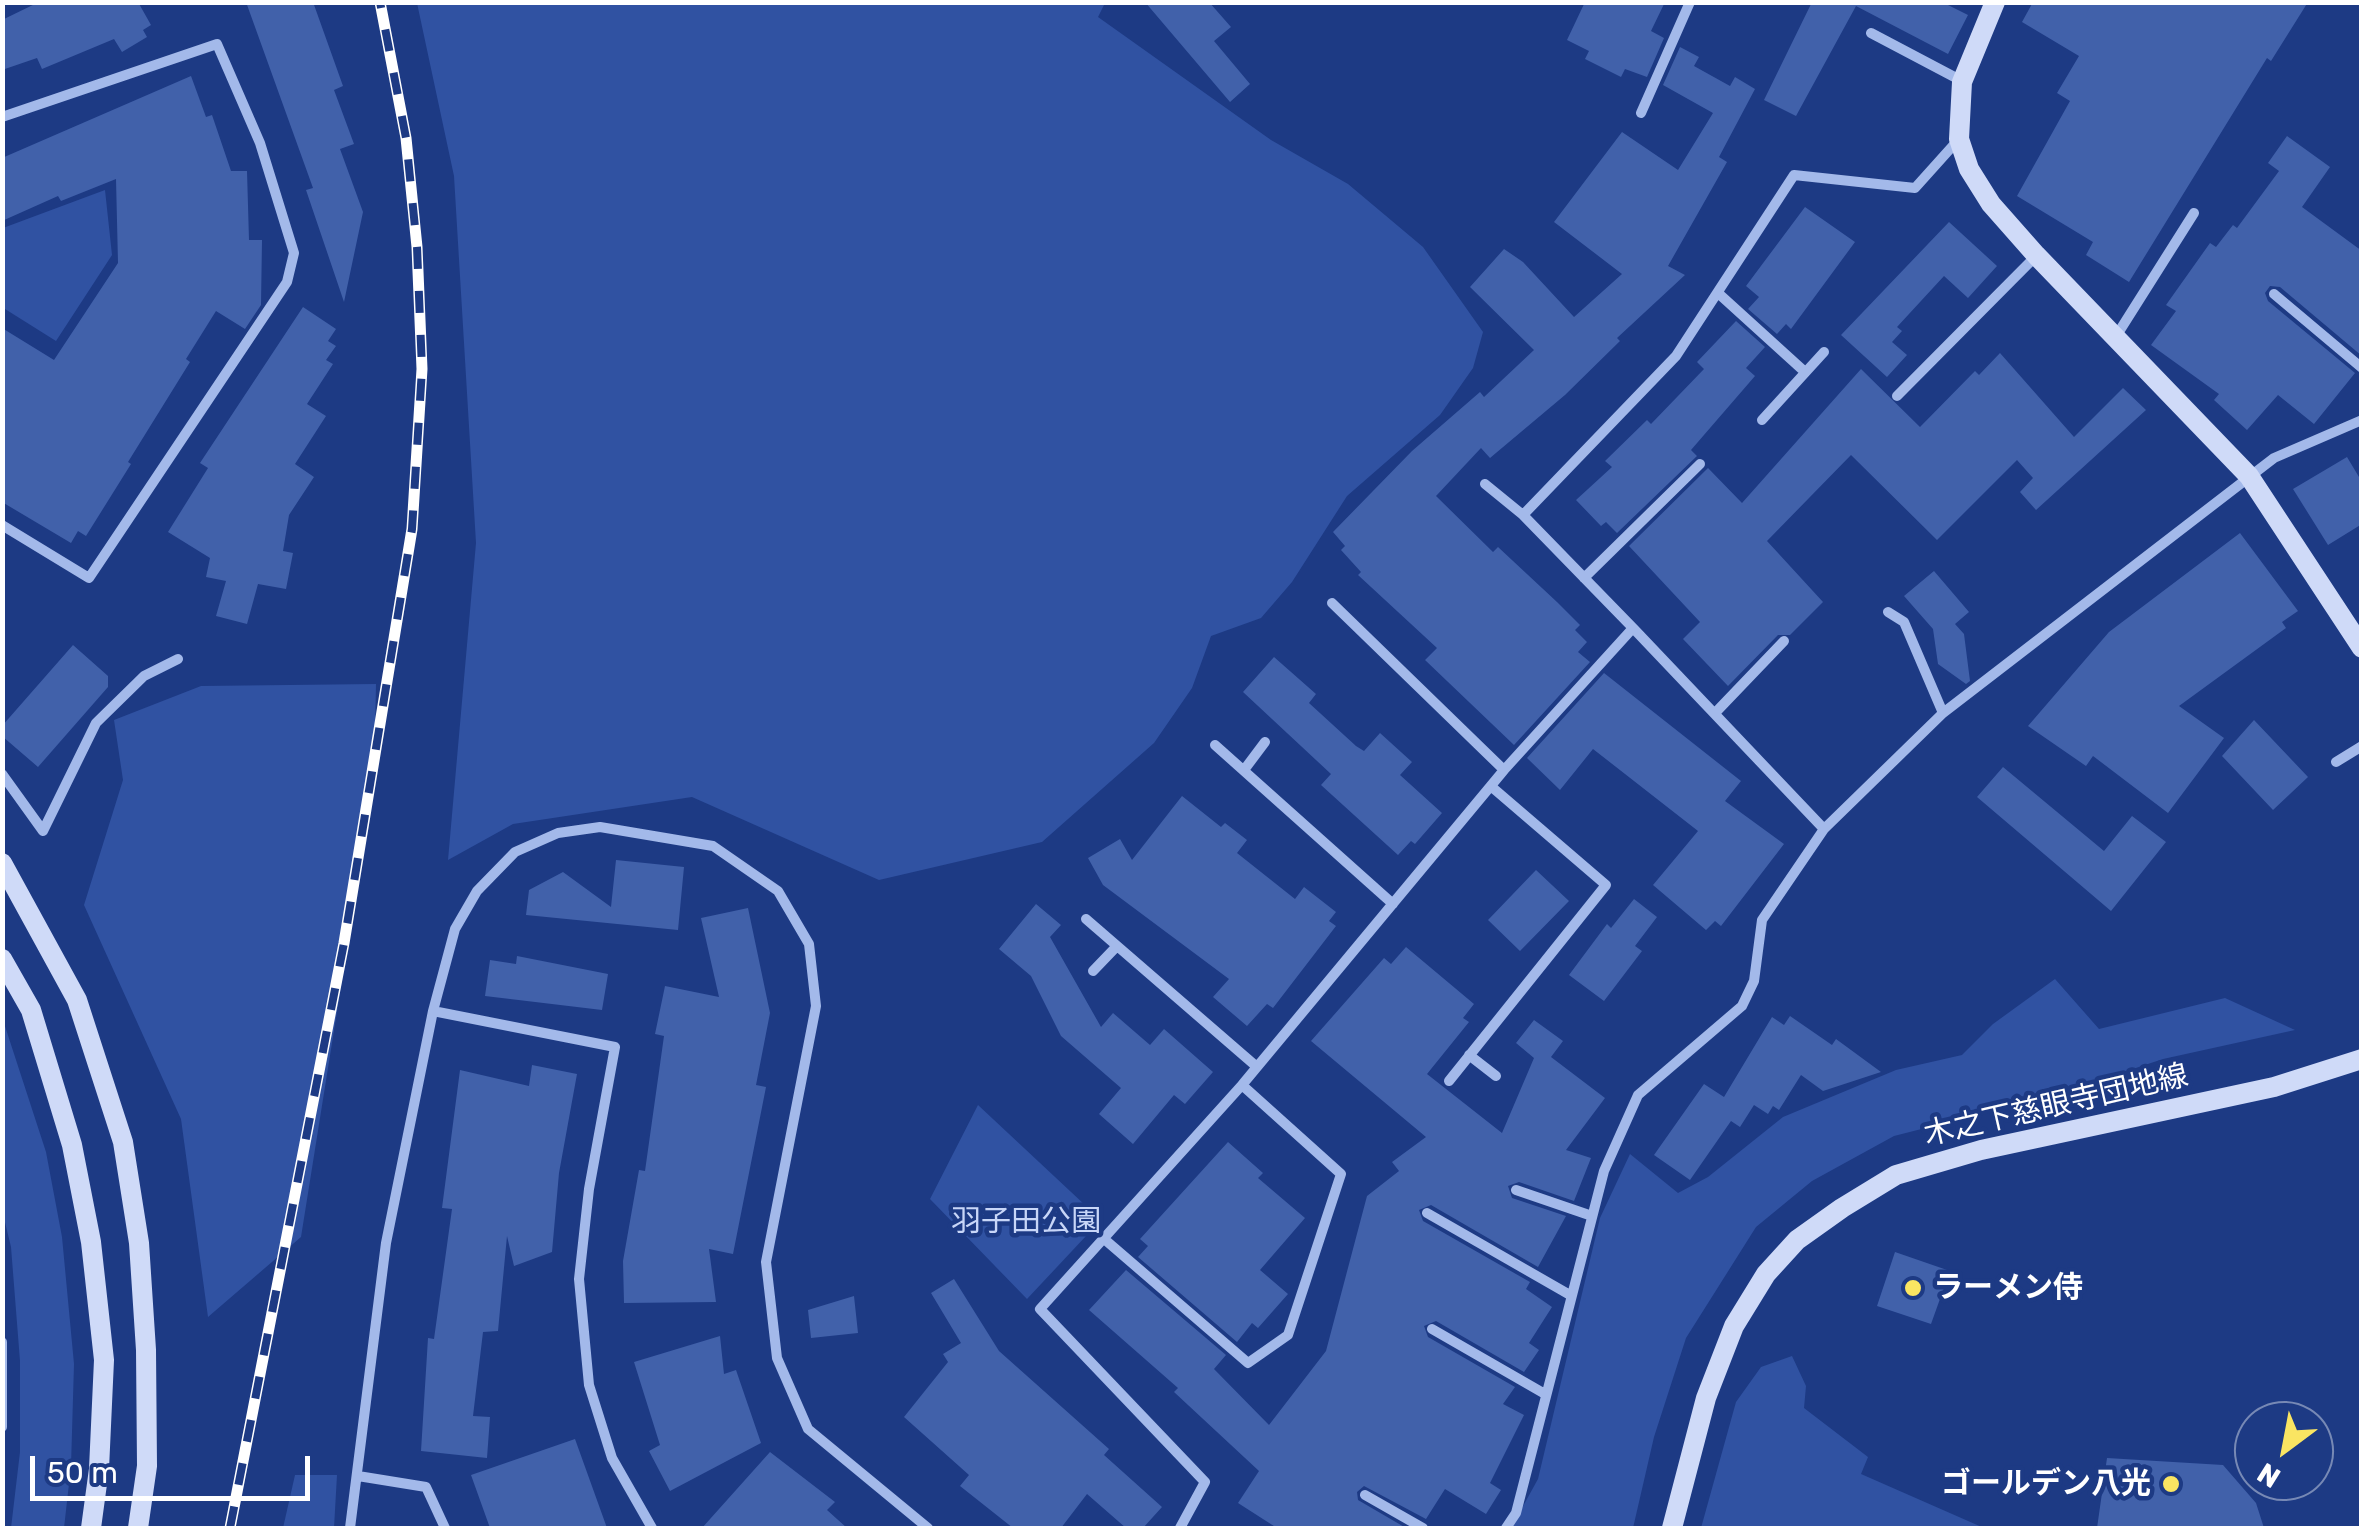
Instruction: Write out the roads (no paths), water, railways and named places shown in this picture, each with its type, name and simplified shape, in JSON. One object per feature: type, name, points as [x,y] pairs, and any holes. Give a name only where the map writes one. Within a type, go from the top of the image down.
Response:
[{"type":"street","points":[[1641,113],[1690,2]]},
{"type":"street","points":[[1995,2],[1962,82],[1959,139],[1969,169],[2036,255],[2250,476],[2362,648]]},
{"type":"street","points":[[1871,34],[1962,82]]},
{"type":"street","points":[[2,117],[217,44],[260,144],[294,252],[287,282],[89,578],[2,525]]},
{"type":"street","points":[[1523,514],[1676,356],[1794,175],[1915,188],[1959,139]]},
{"type":"street","points":[[2115,339],[2194,214]]},
{"type":"street","points":[[1897,396],[2036,255]]},
{"type":"street","points":[[1718,293],[1806,372]]},
{"type":"street","points":[[2274,294],[2362,368]]},
{"type":"street","points":[[1762,420],[1824,352]]},
{"type":"street","points":[[1506,1528],[1516,1513],[1604,1171],[1638,1095],[1742,1006],[1754,981],[1762,920],[1824,829],[1944,713],[2250,476],[2274,458],[2362,420]]},
{"type":"street","points":[[1584,578],[1700,464]]},
{"type":"street","points":[[1485,484],[1523,514],[1824,829]]},
{"type":"street","points":[[1332,602],[1504,770]]},
{"type":"street","points":[[1888,612],[1904,622],[1944,713]]},
{"type":"street","points":[[1185,1527],[1206,1482],[1040,1309],[1242,1085],[1504,770],[1632,628]]},
{"type":"street","points":[[1716,712],[1784,641]]},
{"type":"street","points":[[2,774],[43,832],[96,723],[144,676],[178,659]]},
{"type":"street","points":[[1244,770],[1265,742]]},
{"type":"street","points":[[1216,744],[1392,904]]},
{"type":"street","points":[[2336,762],[2362,746]]},
{"type":"street","points":[[1449,1080],[1606,885],[1492,788]]},
{"type":"street","points":[[350,1528],[386,1242],[433,1011],[455,929],[477,891],[515,852],[558,833],[600,827],[713,846],[778,892],[809,944],[816,1006],[766,1262],[777,1358],[808,1430],[928,1528]]},
{"type":"street","points":[[2,863],[78,1000],[124,1142],[139,1243],[146,1350],[146,1466],[138,1528]]},
{"type":"street","points":[[1086,919],[1257,1067]]},
{"type":"street","points":[[1093,971],[1117,946]]},
{"type":"street","points":[[2,958],[31,1010],[72,1144],[91,1242],[104,1360],[99,1469],[91,1528]]},
{"type":"street","points":[[433,1011],[615,1047],[589,1188],[578,1280],[589,1384],[612,1458],[652,1528]]},
{"type":"street","points":[[1469,1055],[1496,1076]]},
{"type":"street","name":"木之下慈眼寺団地線","points":[[1672,1528],[1706,1398],[1734,1326],[1766,1274],[1797,1240],[1842,1208],[1896,1175],[1981,1150],[2274,1087],[2362,1059]]},
{"type":"street","points":[[1103,1238],[1248,1363],[1288,1336],[1341,1174],[1242,1085]]},
{"type":"street","points":[[1516,1190],[1592,1216]]},
{"type":"street","points":[[1427,1214],[1570,1295]]},
{"type":"street","points":[[1432,1329],[1546,1394]]},
{"type":"street","points":[[2,1342],[2,1427]]},
{"type":"street","points":[[358,1476],[426,1486],[446,1528]]},
{"type":"street","points":[[1366,1494],[1422,1528]]},
{"type":"railway","points":[[230,1528],[344,943],[412,529],[422,369],[417,247],[406,138],[380,2]]},
{"type":"place","name":"ラーメン侍","points":[[1913,1288]]},
{"type":"place","name":"ゴールデン八光","points":[[2171,1484]]},
{"type":"park label","name":"羽子田公園","points":[[1026,1222]]}]
